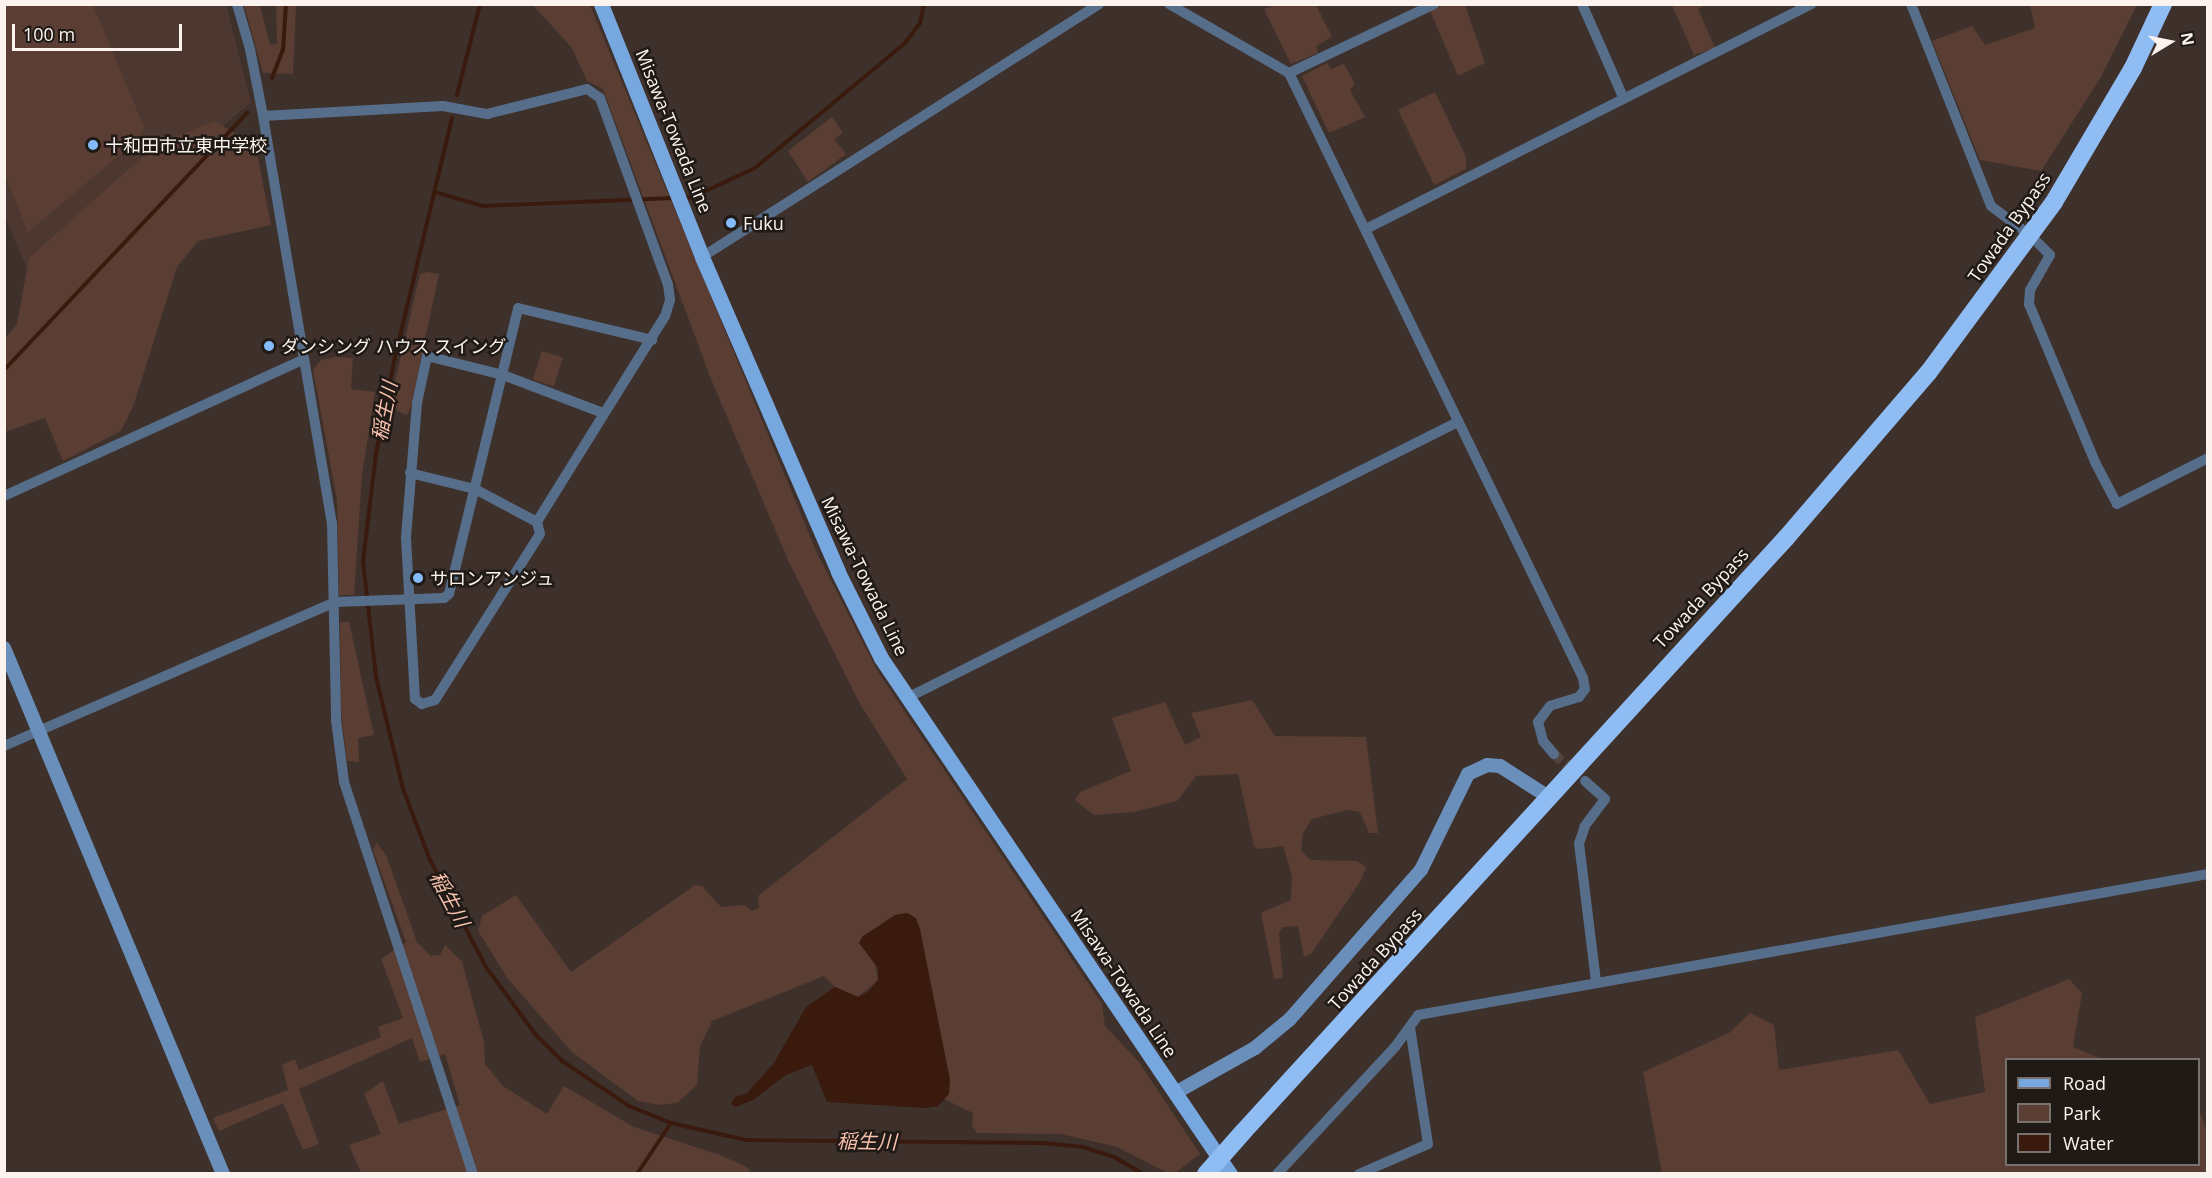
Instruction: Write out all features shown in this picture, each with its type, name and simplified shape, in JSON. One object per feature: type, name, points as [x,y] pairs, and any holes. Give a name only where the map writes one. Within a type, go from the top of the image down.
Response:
[{"type":"highway","name":"Towada Bypass","points":[[1206,1173],[1875,435],[1966,325],[2031,236],[2133,68],[2163,4]]},
{"type":"main road","name":"Misawa-Towada Line","points":[[601,4],[702,257],[838,572],[881,658],[1230,1173]]},
{"type":"street","points":[[237,4],[250,49],[263,116],[332,523],[336,720],[344,782],[473,1173]]},
{"type":"street","points":[[702,257],[1099,4]]},
{"type":"street","points":[[1169,4],[1289,73],[1584,678],[1585,689],[1579,697],[1550,706],[1538,722],[1543,741],[1554,754]]},
{"type":"street","points":[[1289,73],[1434,4]]},
{"type":"street","points":[[1582,4],[1623,97]]},
{"type":"street","points":[[1366,229],[1623,97],[1811,4]]},
{"type":"street","points":[[1911,4],[1991,206],[2031,236],[2050,255],[2030,290],[2030,304],[2097,464],[2117,504],[2208,458]]},
{"type":"street","points":[[263,116],[443,106],[487,114],[587,89],[596,92],[668,285],[670,300],[652,340],[603,413],[537,522],[540,534],[435,700],[429,704],[416,699],[408,597],[410,473],[417,403],[427,356],[503,375],[603,413]]},
{"type":"street","points":[[4,746],[335,602],[408,597],[444,598],[449,594],[518,308],[652,340]]},
{"type":"street","points":[[4,496],[303,360]]},
{"type":"street","points":[[907,698],[1458,422]]},
{"type":"street","points":[[410,473],[475,489],[537,522]]},
{"type":"street","points":[[4,648],[223,1173]]},
{"type":"street","points":[[1175,1093],[1254,1048],[1290,1019],[1421,870],[1468,774],[1487,765],[1500,766],[1547,796]]},
{"type":"street","points":[[1585,782],[1605,799],[1584,826],[1579,843],[1596,981]]},
{"type":"street","points":[[1277,1173],[1410,1028],[1418,1016],[1596,981],[2208,874]]},
{"type":"street","points":[[1359,1173],[1428,1144],[1410,1028]]},
{"type":"shaded area","name":"十和田市立東中学校","points":[[4,5],[226,5],[251,102],[45,279],[27,269],[5,217]]},
{"type":"green space","points":[[2030,4],[2137,5],[2101,77],[2041,171],[1980,160],[1932,41],[1972,26],[1985,45],[2035,28]]},
{"type":"green space","points":[[4,5],[93,5],[144,127],[141,137],[28,232],[5,175]]},
{"type":"green space","points":[[244,5],[260,5],[270,45],[277,44],[276,5],[296,5],[293,74],[263,73]]},
{"type":"green space","points":[[533,5],[590,5],[817,553],[878,672],[1102,1004],[1105,1026],[1139,1062],[1200,1154],[1175,1173],[1168,1173],[1117,1147],[1062,1134],[977,1133],[972,1125],[973,1113],[944,1099],[950,1080],[916,918],[864,949],[874,958],[878,980],[858,997],[835,987],[824,976],[712,1021],[700,1046],[697,1085],[677,1103],[658,1105],[638,1101],[572,1052],[508,979],[478,931],[482,916],[516,895],[571,972],[695,885],[702,886],[721,907],[744,905],[752,911],[759,908],[758,896],[907,779],[860,704],[788,560],[711,379],[603,89],[587,81],[572,48]]},
{"type":"green space","points":[[1275,5],[1316,5],[1332,37],[1316,46],[1318,53],[1291,64],[1264,9]]},
{"type":"green space","points":[[1444,5],[1465,5],[1485,63],[1458,76],[1430,11]]},
{"type":"green space","points":[[1672,5],[1705,5],[1698,9],[1715,48],[1694,55]]},
{"type":"green space","points":[[1327,63],[1331,69],[1344,64],[1355,84],[1350,90],[1365,117],[1329,133],[1302,76]]},
{"type":"green space","points":[[1435,92],[1466,157],[1466,169],[1434,185],[1398,110]]},
{"type":"green space","points":[[832,117],[843,133],[834,139],[846,154],[808,182],[788,151]]},
{"type":"green space","points":[[215,121],[247,141],[257,153],[271,225],[198,241],[177,267],[134,404],[121,431],[63,461],[45,418],[5,432],[5,339],[17,324],[29,258],[157,144]]},
{"type":"green space","points":[[428,272],[439,274],[410,410],[406,415],[389,407],[420,274]]},
{"type":"green space","points":[[542,351],[563,358],[554,386],[533,380]]},
{"type":"green space","points":[[335,357],[353,358],[351,389],[375,392],[362,475],[354,595],[339,595],[337,500],[313,370],[321,360]]},
{"type":"green space","points":[[340,622],[349,622],[374,735],[358,738],[359,762],[347,761],[341,713]]},
{"type":"green space","points":[[1252,700],[1275,736],[1366,737],[1378,833],[1369,833],[1360,812],[1347,810],[1312,819],[1303,833],[1301,851],[1311,860],[1357,861],[1366,867],[1360,882],[1311,954],[1304,957],[1298,926],[1283,927],[1279,933],[1283,978],[1274,979],[1261,913],[1291,900],[1292,876],[1283,846],[1259,849],[1254,846],[1238,774],[1196,776],[1177,801],[1134,812],[1094,815],[1075,800],[1080,792],[1131,771],[1112,718],[1165,702],[1185,745],[1201,737],[1191,713]]},
{"type":"green space","points":[[377,843],[386,855],[417,942],[431,956],[440,955],[445,945],[462,962],[484,1042],[485,1064],[503,1086],[547,1114],[564,1086],[634,1127],[720,1155],[747,1167],[751,1173],[361,1173],[349,1145],[381,1134],[364,1094],[383,1081],[399,1124],[460,1105],[445,1054],[420,1062],[412,1038],[299,1089],[319,1144],[303,1150],[283,1103],[219,1131],[213,1118],[288,1090],[282,1065],[295,1059],[299,1070],[381,1037],[378,1027],[403,1018],[381,959],[406,942],[373,850]]},
{"type":"green space","points":[[2069,979],[2082,993],[2073,1047],[2100,1058],[2005,1058],[2005,1166],[2200,1166],[2200,1113],[2207,1131],[2207,1173],[1662,1173],[1643,1072],[1729,1033],[1750,1013],[1774,1025],[1779,1070],[1898,1050],[1930,1104],[1985,1092],[1975,1017]]},
{"type":"water","points":[[907,913],[916,918],[920,929],[950,1080],[949,1094],[938,1106],[926,1108],[827,1102],[812,1065],[786,1075],[753,1100],[736,1107],[731,1104],[735,1097],[747,1093],[774,1063],[806,1007],[835,987],[858,997],[869,991],[878,980],[878,968],[859,943],[862,937],[895,915]]},
{"type":"waterway","points":[[272,78],[283,50],[286,4]]},
{"type":"waterway","name":"稲生川","points":[[457,95],[480,4]]},
{"type":"waterway","points":[[684,198],[693,197],[755,168],[905,43],[920,23],[924,4]]},
{"type":"waterway","points":[[4,370],[247,113]]},
{"type":"waterway","name":"稲生川","points":[[452,118],[395,357],[376,454],[363,561],[376,677],[403,789],[430,860],[486,967],[536,1035],[562,1061],[629,1106],[671,1123],[746,1140],[1044,1143],[1083,1147],[1114,1157],[1143,1174]]},
{"type":"waterway","points":[[435,192],[483,206],[673,198]]},
{"type":"waterway","points":[[637,1174],[671,1123]]},
{"type":"tunnel","points":[[1554,754],[1576,774]]},
{"type":"place","name":"十和田市立東中学校","points":[[93,145]]},
{"type":"place","name":"Fuku","points":[[731,223]]},
{"type":"place","name":"ダンシング ハウス スイング","points":[[269,346]]},
{"type":"place","name":"サロンアンジュ","points":[[418,578]]}]
